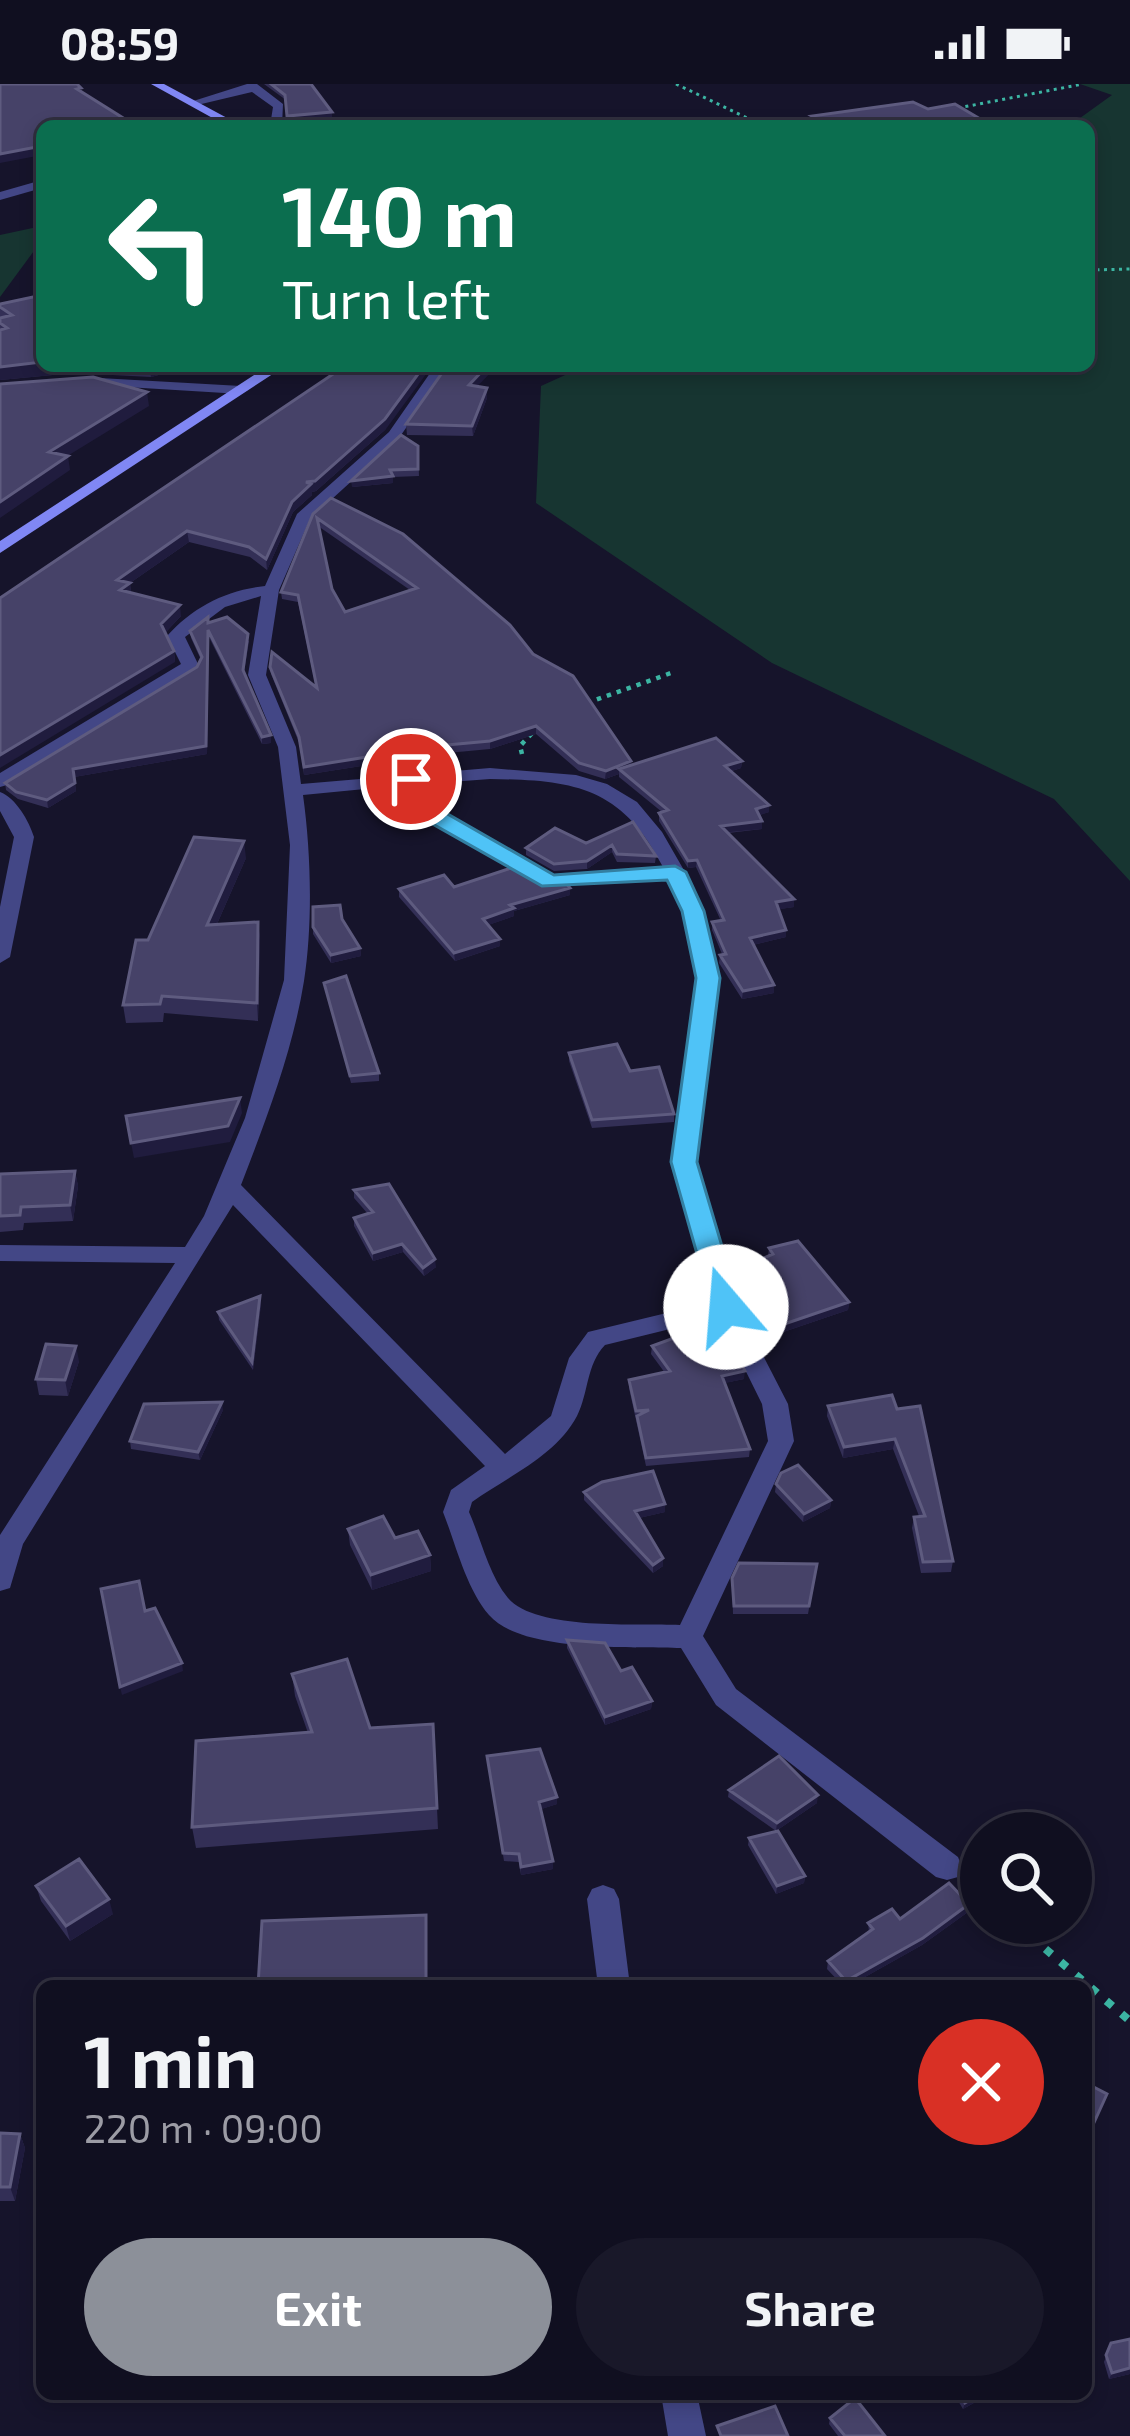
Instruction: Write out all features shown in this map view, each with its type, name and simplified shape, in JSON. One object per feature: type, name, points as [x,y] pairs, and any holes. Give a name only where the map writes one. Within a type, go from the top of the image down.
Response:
[{"type":"main road","points":[[156,84],[225,120]]},
{"type":"main road","points":[[0,548],[269,372]]},
{"type":"street","points":[[193,103],[253,86],[280,106],[277,120]]},
{"type":"street","points":[[0,196],[36,186]]},
{"type":"street","points":[[0,1580],[10,1542],[192,1255],[256,1118],[294,980],[300,845],[287,747],[257,675],[272,590],[303,518],[394,435],[438,372]]},
{"type":"street","points":[[62,382],[241,390]]},
{"type":"street","points":[[0,781],[190,666],[176,636],[211,606],[234,595],[272,590]]},
{"type":"street","points":[[293,790],[411,779],[526,776],[598,786],[619,797],[658,838],[675,872],[693,911],[708,978],[684,1162],[726,1307],[775,1404],[781,1441],[689,1637]]},
{"type":"street","points":[[411,779],[439,818],[550,882],[675,872]]},
{"type":"street","points":[[0,798],[24,837],[0,957]]},
{"type":"street","points":[[228,1186],[500,1465]]},
{"type":"street","points":[[0,1253],[192,1255]]},
{"type":"street","points":[[689,1637],[513,1621],[500,1609],[456,1512],[460,1497],[564,1419],[581,1351],[597,1338],[726,1307]]},
{"type":"street","points":[[689,1637],[726,1697],[947,1867]]},
{"type":"street","points":[[603,1899],[613,1980]]},
{"type":"street","points":[[680,2400],[687,2436]]},
{"type":"path","points":[[676,84],[751,120]]},
{"type":"path","points":[[957,109],[1083,84]]},
{"type":"path","points":[[1095,270],[1130,269]]},
{"type":"path","points":[[583,705],[671,673]]},
{"type":"path","points":[[526,776],[520,746],[542,723]]},
{"type":"path","points":[[1040,1944],[1082,1980]]},
{"type":"path","points":[[1092,1988],[1130,2021]]},
{"type":"green space","points":[[1080,84],[1130,84],[1130,881],[1054,799],[772,663],[536,503],[541,386],[572,372],[1095,372],[1095,120],[1077,120],[1112,95]]},
{"type":"green space","points":[[36,227],[36,248],[0,297],[0,235]]},
{"type":"building","points":[[0,84],[77,84],[81,88],[77,89],[126,120],[36,120],[36,147],[0,154]]},
{"type":"building","points":[[271,84],[311,84],[332,112],[287,116],[285,95]]},
{"type":"building","points":[[913,102],[928,109],[955,104],[982,120],[820,120],[812,116]]},
{"type":"building","points":[[36,296],[36,363],[0,367],[0,330],[7,328],[0,318],[12,315],[0,304]]},
{"type":"building","points":[[336,372],[420,372],[385,419],[315,481],[306,482],[311,484],[292,502],[266,559],[249,547],[187,531],[117,580],[130,583],[120,590],[180,605],[161,624],[174,651],[0,755],[0,598]]},
{"type":"building","points":[[443,372],[481,372],[469,385],[487,388],[472,426],[406,424]]},
{"type":"building","points":[[93,377],[147,392],[49,452],[68,456],[0,502],[0,384]]},
{"type":"building","points":[[401,435],[418,446],[418,469],[390,470],[393,476],[351,481]]},
{"type":"building","points":[[331,498],[403,534],[510,625],[533,654],[573,676],[631,761],[606,771],[579,763],[536,726],[490,741],[371,752],[373,756],[304,767],[299,737],[270,667],[272,652],[317,688],[298,595],[281,592],[313,514]],"holes":[[[317,518],[417,588],[345,612],[332,589]]]},
{"type":"building","points":[[208,617],[208,623],[227,617],[248,634],[243,670],[271,735],[262,737],[208,630],[206,746],[73,769],[75,783],[47,800],[16,792],[5,783],[197,667],[202,657],[190,631]]},
{"type":"building","points":[[716,738],[742,761],[725,766],[769,805],[756,809],[762,821],[721,826],[794,899],[776,902],[786,930],[750,938],[774,985],[743,991],[720,955],[726,954],[712,922],[724,920],[697,860],[688,861],[659,813],[668,810],[619,769]]},
{"type":"building","points":[[633,822],[656,856],[617,854],[612,845],[587,861],[554,864],[526,848],[555,828],[586,843]]},
{"type":"building","points":[[194,837],[244,841],[207,925],[258,922],[257,1003],[162,996],[160,1004],[123,1005],[136,940],[148,940]]},
{"type":"building","points":[[514,867],[541,882],[565,882],[570,888],[510,905],[514,908],[483,919],[500,939],[454,953],[399,889],[444,875],[454,887]]},
{"type":"building","points":[[340,905],[342,919],[360,948],[331,955],[313,927],[313,907]]},
{"type":"building","points":[[346,976],[379,1073],[350,1076],[324,983]]},
{"type":"building","points":[[617,1044],[630,1071],[659,1067],[674,1114],[592,1120],[569,1053]]},
{"type":"building","points":[[240,1098],[228,1126],[131,1143],[126,1116]]},
{"type":"building","points":[[75,1171],[70,1205],[21,1207],[20,1215],[0,1216],[0,1174]]},
{"type":"building","points":[[389,1184],[435,1259],[423,1268],[402,1244],[373,1253],[354,1218],[373,1212],[354,1190]]},
{"type":"building","points":[[798,1241],[849,1302],[761,1332],[750,1311],[782,1306],[743,1267],[773,1254],[769,1248]]},
{"type":"building","points":[[260,1296],[252,1362],[218,1312]]},
{"type":"building","points":[[718,1315],[745,1371],[722,1376],[750,1449],[646,1458],[637,1416],[649,1410],[636,1411],[629,1380],[670,1371],[652,1346],[696,1330],[697,1319]]},
{"type":"building","points":[[46,1344],[76,1346],[65,1380],[36,1379]]},
{"type":"building","points":[[892,1395],[897,1409],[920,1406],[953,1561],[923,1562],[914,1517],[925,1516],[895,1439],[844,1447],[828,1406]]},
{"type":"building","points":[[222,1402],[198,1452],[130,1441],[144,1404]]},
{"type":"building","points":[[798,1465],[831,1500],[804,1514],[776,1484],[781,1473]]},
{"type":"building","points":[[653,1471],[665,1504],[635,1511],[663,1558],[653,1565],[584,1492],[602,1482]]},
{"type":"building","points":[[383,1516],[395,1538],[418,1531],[430,1555],[371,1575],[348,1529]]},
{"type":"building","points":[[739,1563],[817,1564],[809,1606],[734,1606],[732,1578]]},
{"type":"building","points":[[139,1581],[145,1611],[155,1608],[182,1663],[120,1687],[101,1589]]},
{"type":"building","points":[[567,1640],[605,1643],[621,1671],[632,1667],[652,1701],[605,1717]]},
{"type":"building","points":[[347,1659],[370,1728],[433,1724],[437,1808],[192,1827],[196,1741],[312,1732],[292,1674]]},
{"type":"building","points":[[540,1749],[557,1797],[539,1802],[553,1861],[521,1867],[519,1854],[503,1853],[487,1756]]},
{"type":"building","points":[[779,1756],[818,1795],[777,1823],[729,1790]]},
{"type":"building","points":[[778,1831],[805,1876],[777,1886],[749,1838]]},
{"type":"building","points":[[79,1859],[109,1899],[66,1926],[36,1886]]},
{"type":"building","points":[[949,1883],[960,1895],[960,1911],[923,1938],[845,1980],[828,1961],[873,1929],[868,1923],[892,1909],[900,1919]]},
{"type":"building","points":[[426,1915],[426,1980],[258,1980],[262,1921]]},
{"type":"building","points":[[1092,2086],[1107,2094],[1092,2127]]},
{"type":"building","points":[[0,2133],[20,2134],[10,2187],[0,2187]]},
{"type":"building","points":[[1130,2339],[1130,2368],[1112,2373],[1106,2355],[1111,2343]]},
{"type":"building","points":[[857,2400],[885,2436],[845,2436],[830,2418]]},
{"type":"building","points":[[775,2406],[788,2436],[721,2436],[717,2426]]},
{"type":"route","points":[[411,779],[439,818],[550,882],[675,872],[693,911],[708,978],[684,1162],[726,1307]]}]
